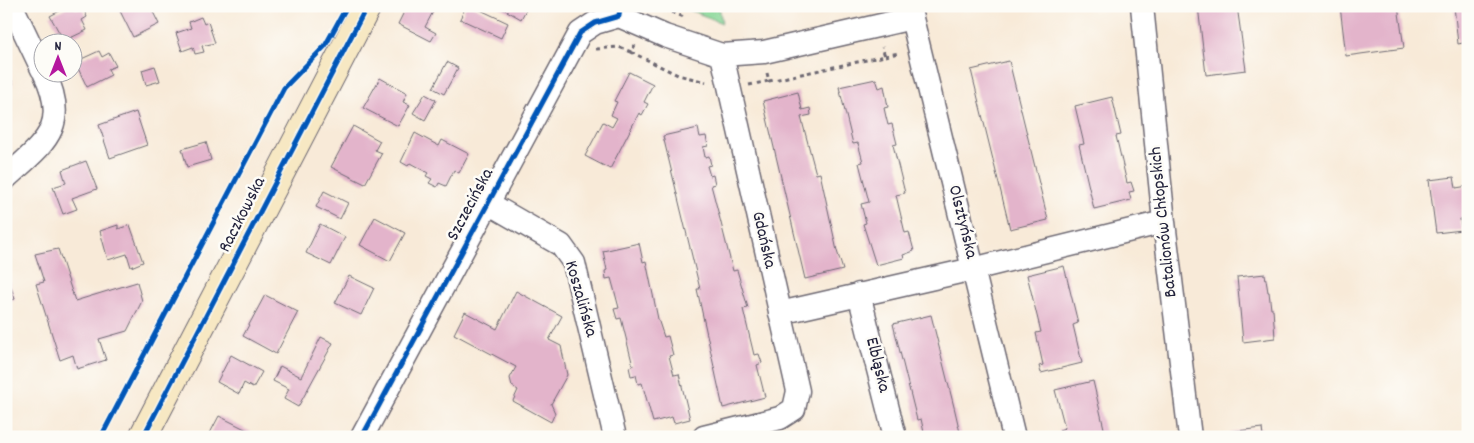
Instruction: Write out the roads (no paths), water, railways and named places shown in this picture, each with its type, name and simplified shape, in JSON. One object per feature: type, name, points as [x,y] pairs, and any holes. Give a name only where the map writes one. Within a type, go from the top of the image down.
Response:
[{"type":"street","points":[[12,6],[32,48]]},
{"type":"street","name":"Raczkowska","points":[[143,437],[367,6]]},
{"type":"street","name":"Batalionów Chłopskich","points":[[1142,6],[1164,222],[1190,437]]},
{"type":"street","points":[[620,11],[665,36],[722,56],[764,52],[911,12]]},
{"type":"street","name":"Szczecińska","points":[[362,437],[580,33],[595,23],[620,11]]},
{"type":"street","name":"Olsztyńska","points":[[911,12],[1014,437]]},
{"type":"street","name":"Gdańska","points":[[704,437],[780,418],[794,409],[798,391],[722,56]]},
{"type":"street","points":[[6,178],[45,142],[51,132],[56,103],[47,82]]},
{"type":"street","name":"Koszalińska","points":[[488,203],[561,245],[574,263],[615,437]]},
{"type":"street","points":[[780,313],[973,269],[1164,222]]},
{"type":"street","name":"Elbląska","points":[[859,294],[895,437]]}]
